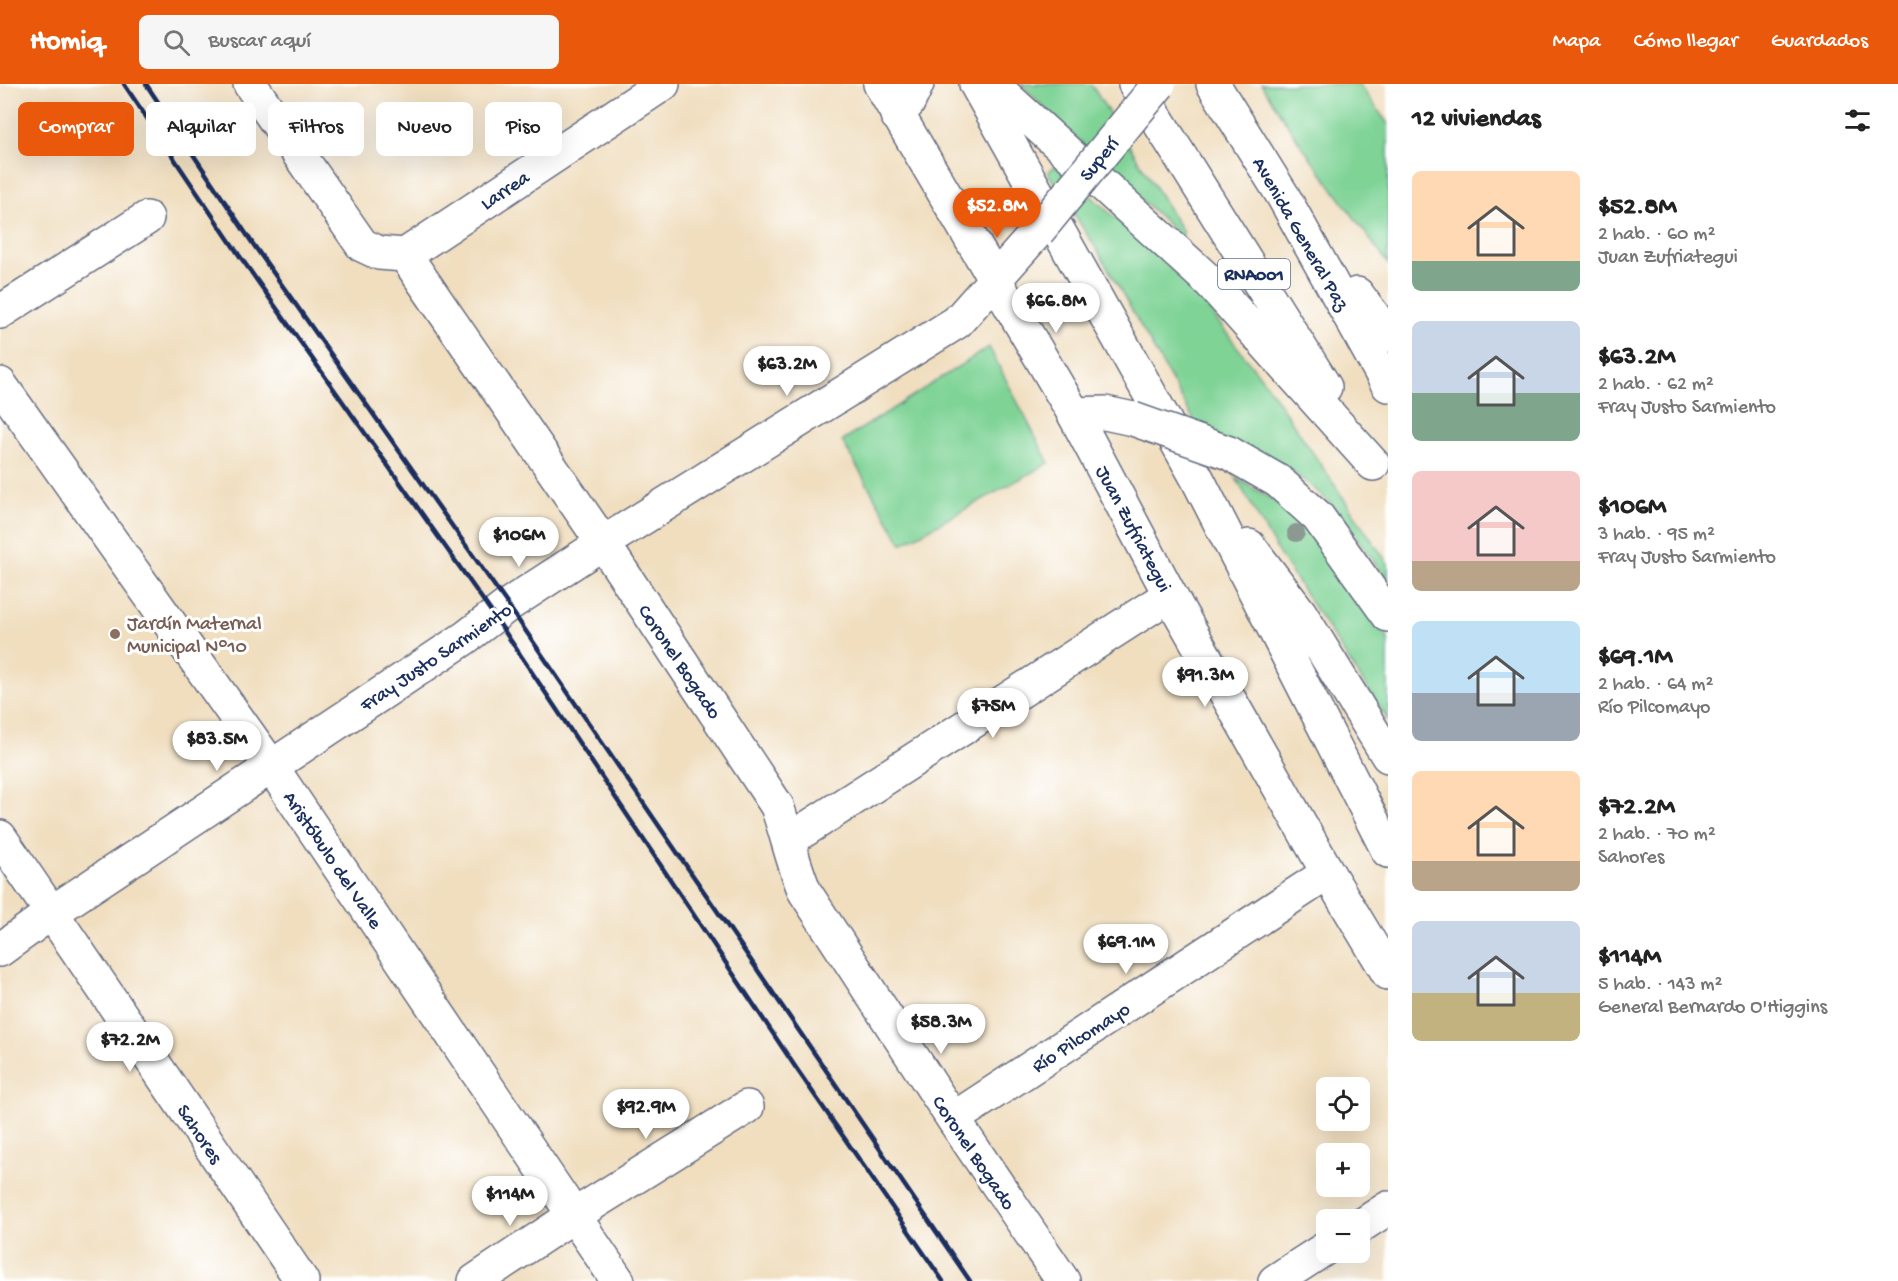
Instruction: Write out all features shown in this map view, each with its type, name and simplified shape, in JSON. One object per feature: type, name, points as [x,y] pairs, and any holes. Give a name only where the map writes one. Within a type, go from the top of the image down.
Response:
[{"type":"main road","points":[[250,84],[362,245],[380,253],[405,255]]},
{"type":"main road","name":"Larrea","points":[[405,255],[663,84]]},
{"type":"main road","name":"Juan Zufriategui","points":[[880,84],[1074,414],[1170,595],[1328,873],[1388,973]]},
{"type":"main road","points":[[897,115],[908,103],[917,84]]},
{"type":"main road","points":[[976,84],[1197,478],[1388,851]]},
{"type":"main road","points":[[992,84],[1210,282],[1380,476]]},
{"type":"main road","name":"RNA001","points":[[1135,84],[1380,476]]},
{"type":"main road","name":"Superí","points":[[1038,231],[1159,84]]},
{"type":"main road","name":"Avenida General Paz","points":[[1213,84],[1283,196],[1388,385]]},
{"type":"main road","points":[[1283,196],[1388,335]]},
{"type":"main road","points":[[0,312],[147,218]]},
{"type":"main road","name":"Fray Justo Sarmiento","points":[[0,950],[51,913],[465,638],[508,605],[957,322],[1038,231]]},
{"type":"main road","name":"Coronel Bogado","points":[[405,255],[603,543],[777,806],[789,840],[793,864],[804,892],[952,1119],[1063,1281]]},
{"type":"main road","name":"Aristóbulo del Valle","points":[[0,384],[271,766],[618,1281]]},
{"type":"main road","points":[[1074,414],[1105,414],[1132,419],[1229,453],[1278,481],[1318,517],[1388,615]]},
{"type":"main road","points":[[1197,478],[1300,613],[1388,756]]},
{"type":"main road","points":[[789,840],[1170,595]]},
{"type":"main road","name":"Sahores","points":[[0,837],[302,1281]]},
{"type":"main road","name":"Río Pilcomayo","points":[[952,1119],[1328,873]]},
{"type":"main road","points":[[475,1281],[573,1216],[747,1107]]},
{"type":"main road","points":[[1370,1220],[1388,1208]]},
{"type":"main road","points":[[1275,1281],[1316,1254]]},
{"type":"green space","points":[[1021,84],[1091,84],[1183,235],[1179,235]]},
{"type":"green space","points":[[1261,84],[1359,84],[1388,124],[1388,264],[1299,142]]},
{"type":"green space","points":[[1054,167],[1059,167],[1192,288],[1269,388],[1388,564],[1388,581],[1337,510],[1315,489],[1271,459],[1200,431],[1101,256],[1049,175],[1049,171]]},
{"type":"green space","points":[[989,347],[1049,463],[902,544],[842,441]]},
{"type":"green space","points":[[1236,478],[1280,504],[1307,531],[1388,638],[1388,720],[1279,554]]},
{"type":"railway","points":[[124,84],[239,255],[495,617],[796,1068],[943,1281]]},
{"type":"railway","points":[[146,84],[253,244],[508,605],[970,1281]]},
{"type":"place","name":"Jardín Maternal Municipal N°10","points":[[115,634]]}]
